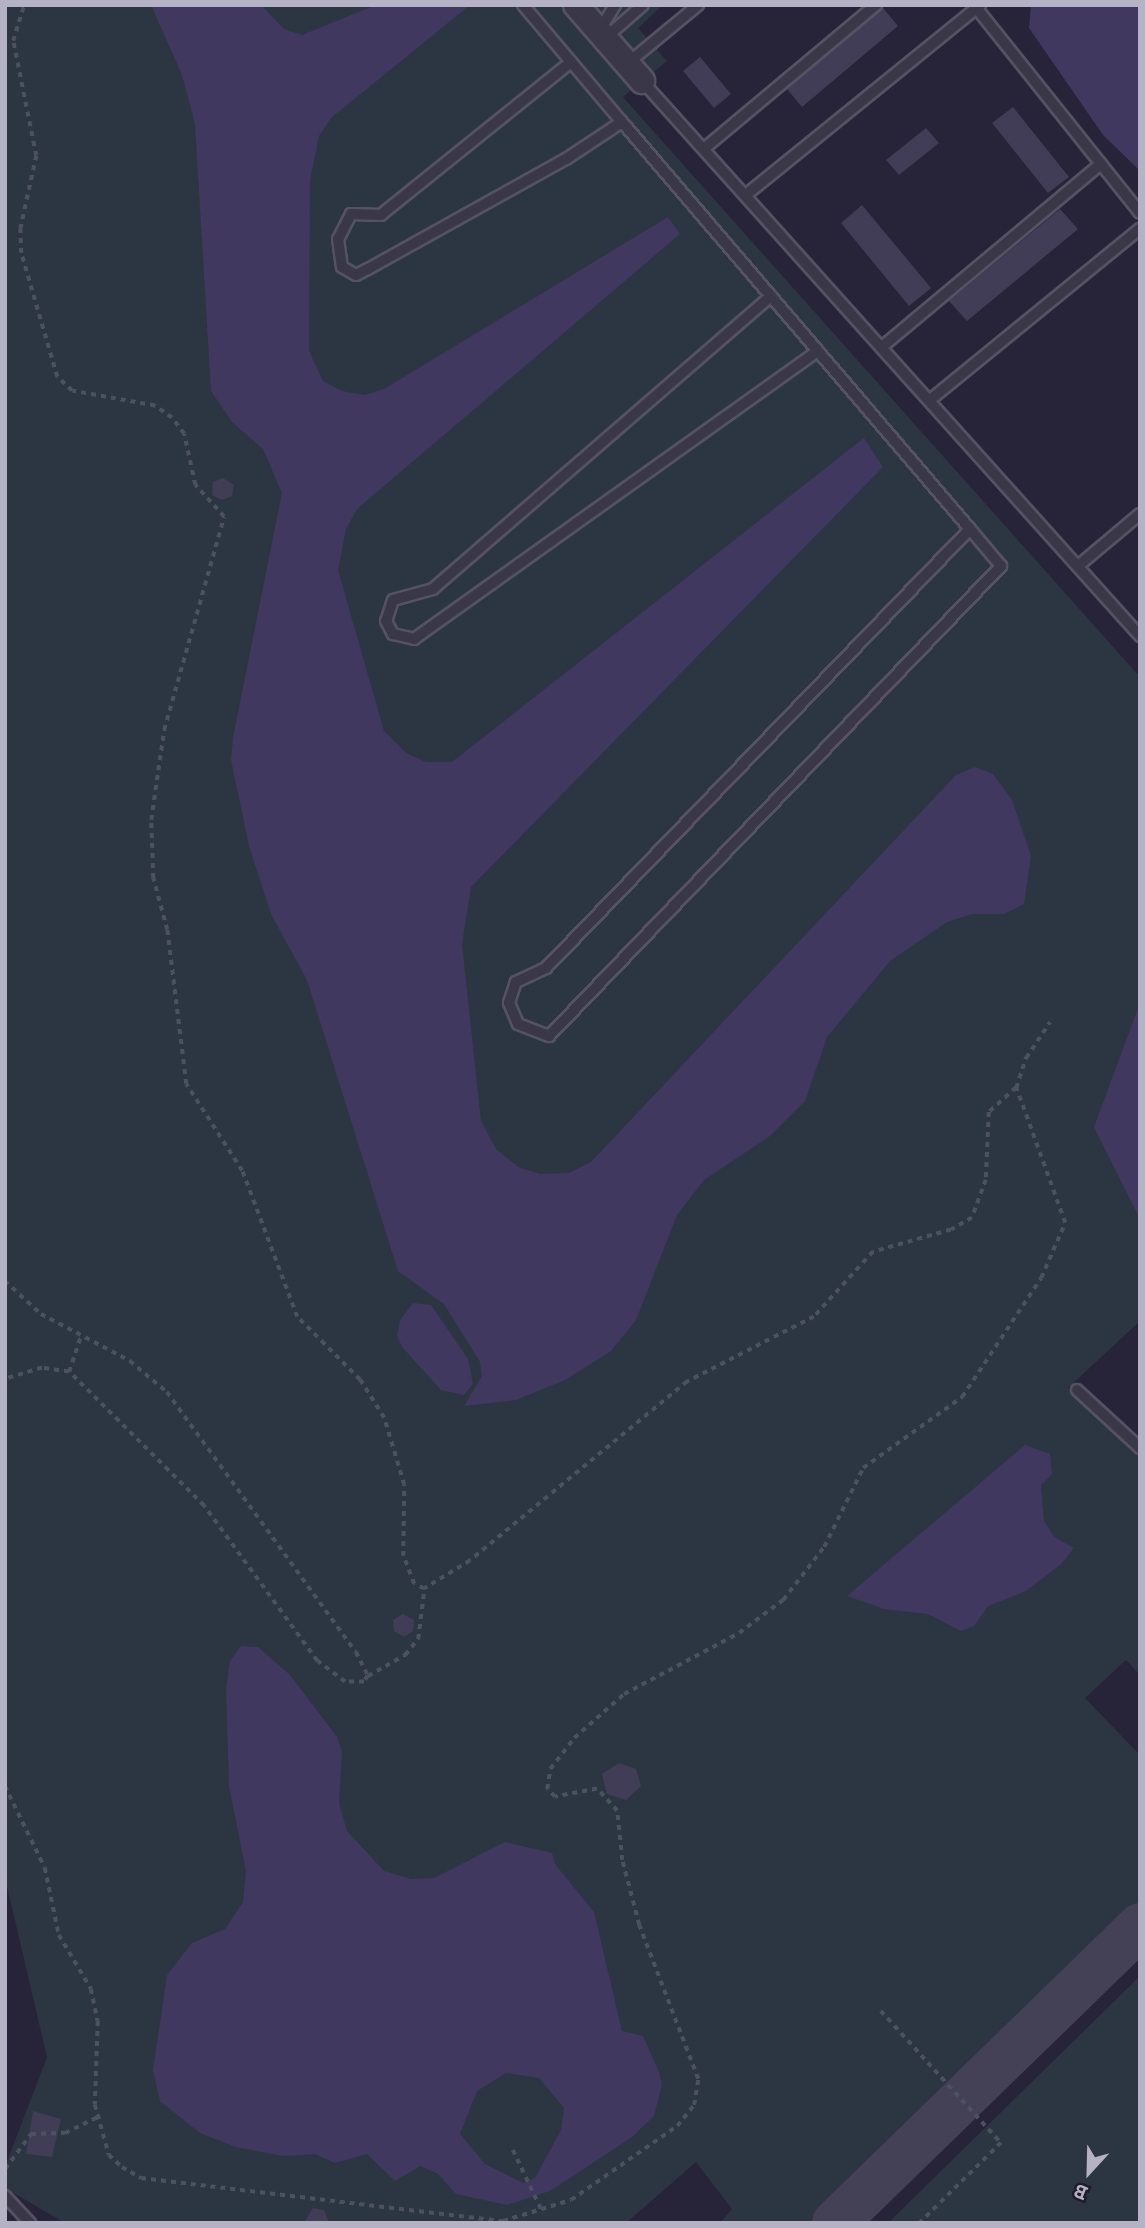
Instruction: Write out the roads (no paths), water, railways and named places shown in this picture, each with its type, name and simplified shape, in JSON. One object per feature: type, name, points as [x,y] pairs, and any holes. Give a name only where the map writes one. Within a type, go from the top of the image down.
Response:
[{"type":"street","points":[[576,5],[635,72]]},
{"type":"lane","points":[[523,5],[622,122],[970,529],[1001,566],[549,1036],[518,1024],[509,1003],[516,982],[546,968],[970,529]]},
{"type":"lane","points":[[602,35],[615,5]]},
{"type":"lane","points":[[602,35],[643,5]]},
{"type":"lane","points":[[698,5],[635,72],[706,148],[1140,636]]},
{"type":"lane","points":[[706,148],[876,5]]},
{"type":"lane","points":[[747,194],[977,6],[1140,213]]},
{"type":"lane","points":[[571,62],[381,215],[351,215],[338,239],[342,267],[356,275],[368,269],[566,159],[622,122]]},
{"type":"lane","points":[[883,346],[1101,164]]},
{"type":"lane","points":[[930,400],[1140,229]]},
{"type":"lane","points":[[771,296],[433,589],[393,600],[386,621],[393,634],[414,639],[818,351]]},
{"type":"lane","points":[[1078,566],[1140,514]]},
{"type":"lane","points":[[1077,1390],[1140,1448]]},
{"type":"lane","points":[[5,2196],[30,2223]]}]
